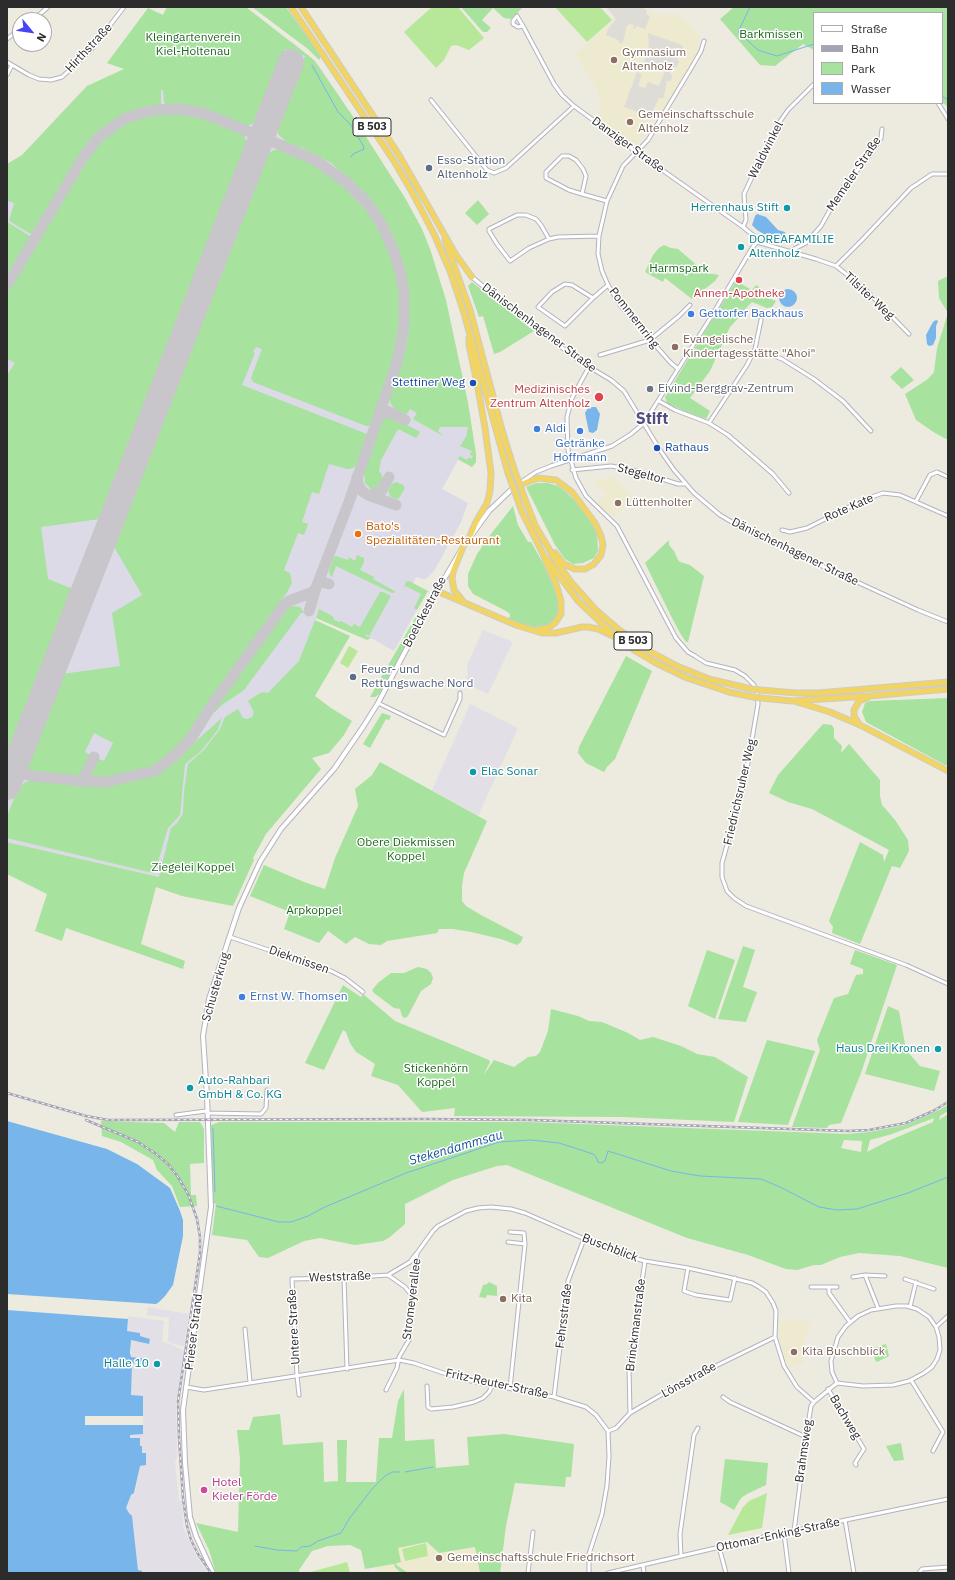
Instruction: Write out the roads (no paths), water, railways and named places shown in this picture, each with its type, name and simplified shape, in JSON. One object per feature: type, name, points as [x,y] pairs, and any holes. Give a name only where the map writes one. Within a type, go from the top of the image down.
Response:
[{"type":"highway","name":"B 503","points":[[291,7],[386,149],[412,192],[443,253],[456,287],[496,435],[522,512],[543,554],[578,601],[592,616],[619,639],[656,664],[687,678],[729,692],[753,697],[792,701],[948,689]]},
{"type":"highway","name":"B 503","points":[[301,7],[399,155],[438,225],[456,268],[470,310],[502,430],[514,469],[535,525],[570,582],[597,611],[632,641],[665,660],[689,671],[728,684],[751,689],[796,693],[818,693],[948,682]]},
{"type":"highway","points":[[438,225],[461,264],[472,276]]},
{"type":"highway","points":[[468,329],[469,345],[486,434],[491,482],[490,491],[484,509],[470,536]]},
{"type":"highway","name":"B 503","points":[[514,487],[533,480],[544,478],[556,480],[576,496],[599,530],[603,541],[598,560],[591,566],[581,570],[564,564],[548,547]]},
{"type":"highway","points":[[463,547],[453,572],[452,579],[454,590],[464,602]]},
{"type":"highway","points":[[436,591],[530,630],[544,630],[552,626],[559,617],[562,609],[558,591],[543,554]]},
{"type":"highway","name":"B 503","points":[[530,630],[542,633],[551,633],[588,627],[598,629],[619,639]]},
{"type":"highway","points":[[860,725],[854,716],[855,707],[859,701],[870,696]]},
{"type":"highway","points":[[792,701],[830,712],[860,725],[948,771]]},
{"type":"street","name":"Hirthstraße","points":[[12,65],[33,77],[48,80],[62,77],[78,63],[104,35],[124,7]]},
{"type":"street","name":"Danziger Straße","points":[[523,26],[551,79],[562,95],[574,106],[637,152],[743,227],[754,236],[757,242]]},
{"type":"street","name":"Pommernring","points":[[678,368],[670,362],[650,340],[620,304],[608,285],[602,271],[598,254],[599,236],[608,201],[623,166],[648,140],[701,51],[704,42]]},
{"type":"street","points":[[7,62],[12,65],[7,75]]},
{"type":"street","name":"Waldwinkel","points":[[743,227],[746,220],[744,194],[761,158],[788,110],[813,85]]},
{"type":"street","points":[[431,100],[487,170],[494,173],[499,172],[510,164],[574,106]]},
{"type":"street","points":[[939,104],[948,119]]},
{"type":"street","name":"Memeler Straße","points":[[791,252],[794,248],[806,243],[821,226],[841,190],[869,156],[881,138],[882,129]]},
{"type":"street","points":[[582,194],[586,176],[583,168],[576,160],[569,156],[562,156],[546,172],[546,178],[569,190],[582,194],[608,201]]},
{"type":"street","points":[[836,266],[911,188],[932,174],[948,174]]},
{"type":"street","points":[[549,239],[536,219],[526,215],[517,215],[492,227],[489,231],[510,261],[529,248],[558,236],[599,236]]},
{"type":"street","name":"Tilsiter Weg","points":[[757,242],[836,266],[864,288],[909,334]]},
{"type":"street","name":"Boelckestraße","points":[[260,862],[281,829],[334,769],[363,727],[378,703],[436,591],[470,536],[489,511],[514,487],[536,472],[569,459],[612,446],[631,434],[644,423],[757,242]]},
{"type":"street","name":"Dänischenhagener Straße","points":[[472,276],[514,311],[589,367],[611,380],[624,391],[664,455],[686,484],[720,515],[745,530],[918,610],[948,622]]},
{"type":"street","points":[[593,298],[572,285],[565,284],[552,292],[538,307],[565,326],[608,285]]},
{"type":"street","points":[[600,356],[650,340],[690,305]]},
{"type":"street","points":[[709,423],[744,370],[755,349],[761,320]]},
{"type":"street","points":[[755,349],[782,359],[814,379],[843,401],[871,430]]},
{"type":"street","name":"Friedrichsruher Weg","points":[[589,367],[572,398],[567,417],[568,450],[572,470],[586,496],[617,526],[676,638],[688,652],[706,662],[735,670],[746,676],[754,685],[758,704],[746,780],[722,863],[722,877],[727,891],[746,906],[906,965],[948,984]]},
{"type":"street","points":[[659,401],[675,410],[709,423],[728,435],[773,474],[790,493]]},
{"type":"street","name":"Stegeltor","points":[[572,470],[579,468],[611,466],[637,471],[678,484],[686,484]]},
{"type":"street","points":[[916,501],[930,475],[937,472],[948,477]]},
{"type":"street","name":"Rote Kate","points":[[782,530],[790,532],[806,528],[863,500],[883,493],[900,495],[948,516]]},
{"type":"street","points":[[378,703],[444,735],[460,699],[460,693]]},
{"type":"street","name":"Schusterkrug","points":[[206,1112],[203,1036],[209,1000],[239,908],[260,862]]},
{"type":"street","name":"Diekmissen","points":[[230,937],[331,971],[345,978],[363,992]]},
{"type":"street","points":[[176,1115],[206,1112],[260,1114],[266,1108],[267,1090]]},
{"type":"street","name":"Prieser Strand","points":[[206,1112],[210,1207],[183,1410],[185,1463],[191,1523],[213,1573]]},
{"type":"street","name":"Stromeyerallee","points":[[386,1390],[409,1340],[417,1253],[433,1231],[438,1226],[466,1211],[478,1208],[491,1207],[511,1209],[535,1217]]},
{"type":"street","name":"Buschblick","points":[[535,1217],[619,1254],[645,1262],[688,1268],[735,1278],[752,1283],[766,1292],[776,1311],[775,1337],[784,1365],[804,1394],[814,1402]]},
{"type":"street","points":[[510,1232],[524,1233],[525,1244],[510,1388]]},
{"type":"street","name":"Fehrsstraße","points":[[554,1397],[568,1281],[584,1239]]},
{"type":"street","points":[[508,1242],[525,1244]]},
{"type":"street","name":"Weststraße","points":[[292,1279],[388,1275],[410,1262],[417,1253]]},
{"type":"street","name":"Brinckmanstraße","points":[[630,1413],[629,1367],[645,1262]]},
{"type":"street","points":[[688,1268],[684,1291],[691,1294],[730,1300],[735,1278]]},
{"type":"street","name":"Weststraße","points":[[388,1275],[404,1287],[413,1297]]},
{"type":"street","points":[[853,1277],[865,1275],[885,1276]]},
{"type":"street","points":[[865,1275],[878,1308]]},
{"type":"street","points":[[344,1278],[347,1369]]},
{"type":"street","name":"Untere Straße","points":[[292,1279],[296,1376],[299,1394]]},
{"type":"street","points":[[905,1279],[934,1289]]},
{"type":"street","points":[[910,1307],[916,1282]]},
{"type":"street","points":[[829,1287],[829,1293],[850,1322]]},
{"type":"street","points":[[811,1288],[837,1287]]},
{"type":"street","points":[[896,1306],[910,1307],[924,1313],[936,1327],[940,1341],[940,1354],[932,1367],[924,1374],[901,1384],[880,1386],[837,1383],[832,1372],[832,1352],[838,1337],[850,1322],[865,1312],[878,1308],[896,1306]]},
{"type":"street","points":[[936,1327],[948,1316]]},
{"type":"street","points":[[245,1328],[250,1382]]},
{"type":"street","name":"Lönsstraße","points":[[608,1432],[616,1428],[630,1413],[698,1374],[775,1337]]},
{"type":"street","name":"Fritz-Reuter-Straße","points":[[186,1387],[204,1390],[399,1360],[414,1363],[461,1379],[554,1397],[586,1407],[596,1415],[608,1432]]},
{"type":"street","points":[[911,1380],[943,1432],[933,1451]]},
{"type":"street","name":"Brahmsweg","points":[[794,1531],[808,1418],[814,1402],[837,1383]]},
{"type":"street","points":[[428,1386],[428,1407],[430,1409],[453,1407],[474,1402],[483,1398],[492,1386]]},
{"type":"street","name":"Bachweg","points":[[828,1389],[864,1449],[856,1462],[856,1465]]},
{"type":"street","points":[[723,1397],[730,1402],[806,1437]]},
{"type":"street","points":[[681,1556],[680,1534],[694,1434],[698,1428]]},
{"type":"street","points":[[589,1573],[589,1554],[602,1514],[607,1484],[610,1456],[608,1432]]},
{"type":"street","name":"Ottomar-Enking-Straße","points":[[608,1573],[784,1533],[948,1499]]},
{"type":"street","points":[[845,1520],[854,1573]]},
{"type":"street","points":[[528,1573],[533,1532]]},
{"type":"street","points":[[784,1533],[789,1573]]},
{"type":"street","points":[[720,1547],[726,1573]]},
{"type":"street","points":[[643,1565],[644,1573]]},
{"type":"street","points":[[919,1573],[922,1569],[948,1567]]},
{"type":"water","points":[[757,214],[766,217],[778,230],[785,232],[786,237],[784,240],[778,241],[757,230],[752,225]]},
{"type":"water","points":[[788,289],[794,292],[797,298],[794,304],[788,307],[782,304],[779,298],[782,292]]},
{"type":"water","points":[[936,320],[938,321],[936,326],[936,338],[933,345],[929,346],[927,344],[926,335],[933,322]]},
{"type":"water","points":[[596,407],[600,414],[597,430],[593,433],[589,432],[585,413],[588,408]]},
{"type":"water","points":[[7,1121],[107,1149],[137,1164],[170,1188],[183,1220],[183,1236],[173,1285],[159,1302],[156,1304],[7,1294]]},
{"type":"water","points":[[7,1310],[128,1319],[127,1331],[140,1333],[140,1336],[150,1339],[149,1344],[131,1340],[130,1353],[131,1357],[148,1359],[147,1364],[132,1363],[131,1395],[143,1396],[143,1434],[130,1435],[130,1438],[140,1438],[142,1453],[146,1453],[146,1465],[140,1466],[134,1493],[131,1495],[126,1508],[132,1516],[138,1570],[142,1571],[142,1573],[7,1573]]},
{"type":"waterway","points":[[750,7],[738,32],[758,50],[777,56],[813,44]]},
{"type":"waterway","points":[[312,65],[338,112],[350,124],[363,145],[364,149],[353,154],[351,157]]},
{"type":"waterway","points":[[943,97],[948,100]]},
{"type":"waterway","points":[[213,1128],[215,1192]]},
{"type":"waterway","name":"Stekendammsau","points":[[216,1206],[279,1222],[291,1222],[406,1173],[499,1142],[531,1140],[559,1143],[578,1149],[593,1154],[598,1162],[601,1163],[605,1161],[608,1151],[671,1171],[700,1176],[761,1179],[819,1207],[837,1210],[857,1209],[908,1193],[948,1177]]},
{"type":"waterway","points":[[405,1472],[433,1467]]},
{"type":"waterway","points":[[255,1546],[277,1550],[297,1551],[301,1547],[310,1546],[318,1541],[341,1533],[349,1519],[372,1489],[385,1476],[392,1472],[399,1472]]},
{"type":"railway","points":[[7,1093],[86,1116],[108,1120],[531,1120],[848,1131],[869,1130],[906,1123],[933,1111],[948,1102]]},
{"type":"railway","points":[[86,1120],[138,1142],[168,1164],[188,1194],[197,1219],[200,1237],[200,1253],[178,1401],[179,1438],[183,1498],[187,1526],[191,1540],[198,1554],[211,1573]]},
{"type":"place","name":"Gymnasium Altenholz","points":[[614,60]]},
{"type":"place","name":"Gemeinschaftsschule Altenholz","points":[[630,122]]},
{"type":"place","name":"Esso-Station Altenholz","points":[[429,168]]},
{"type":"place","name":"Herrenhaus Stift","points":[[787,208]]},
{"type":"place","name":"DOREAFAMILIE Altenholz","points":[[741,247]]},
{"type":"place","name":"Annen-Apotheke","points":[[739,280]]},
{"type":"place","name":"Gettorfer Backhaus","points":[[691,314]]},
{"type":"place","name":"Evangelische Kindertagesstätte \"Ahoi\"","points":[[675,347]]},
{"type":"place","name":"Stettiner Weg","points":[[473,383]]},
{"type":"place","name":"Eivind-Berggrav-Zentrum","points":[[650,389]]},
{"type":"place","name":"Medizinisches Zentrum Altenholz","points":[[599,397]]},
{"type":"place","name":"Aldi","points":[[537,429]]},
{"type":"place","name":"Getränke Hoffmann","points":[[580,431]]},
{"type":"place","name":"Rathaus","points":[[657,448]]},
{"type":"place","name":"Lüttenholter","points":[[618,503]]},
{"type":"place","name":"Bato's Spezialitäten-Restaurant","points":[[358,534]]},
{"type":"place","name":"Feuer- und Rettungswache Nord","points":[[353,677]]},
{"type":"place","name":"Elac Sonar","points":[[473,772]]},
{"type":"place","name":"Ernst W. Thomsen","points":[[242,997]]},
{"type":"place","name":"Haus Drei Kronen","points":[[938,1049]]},
{"type":"place","name":"Auto-Rahbari GmbH & Co. KG","points":[[190,1088]]},
{"type":"place","name":"Kita","points":[[503,1299]]},
{"type":"place","name":"Kita Buschblick","points":[[794,1352]]},
{"type":"place","name":"Halle 10","points":[[157,1364]]},
{"type":"place","name":"Hotel Kieler Förde","points":[[204,1490]]},
{"type":"place","name":"Gemeinschaftsschule Friedrichsort","points":[[439,1558]]},
{"type":"district","name":"Stift","points":[[652,419]]},
{"type":"park label","name":"Barkmissen","points":[[771,35]]},
{"type":"park label","name":"Kleingartenverein Kiel-Holtenau","points":[[193,45]]},
{"type":"park label","name":"Harmspark","points":[[679,269]]},
{"type":"park label","name":"Obere Diekmissen Koppel","points":[[406,850]]},
{"type":"park label","name":"Ziegelei Koppel","points":[[193,868]]},
{"type":"park label","name":"Arpkoppel","points":[[314,911]]},
{"type":"park label","name":"Stickenhörn Koppel","points":[[436,1076]]}]
